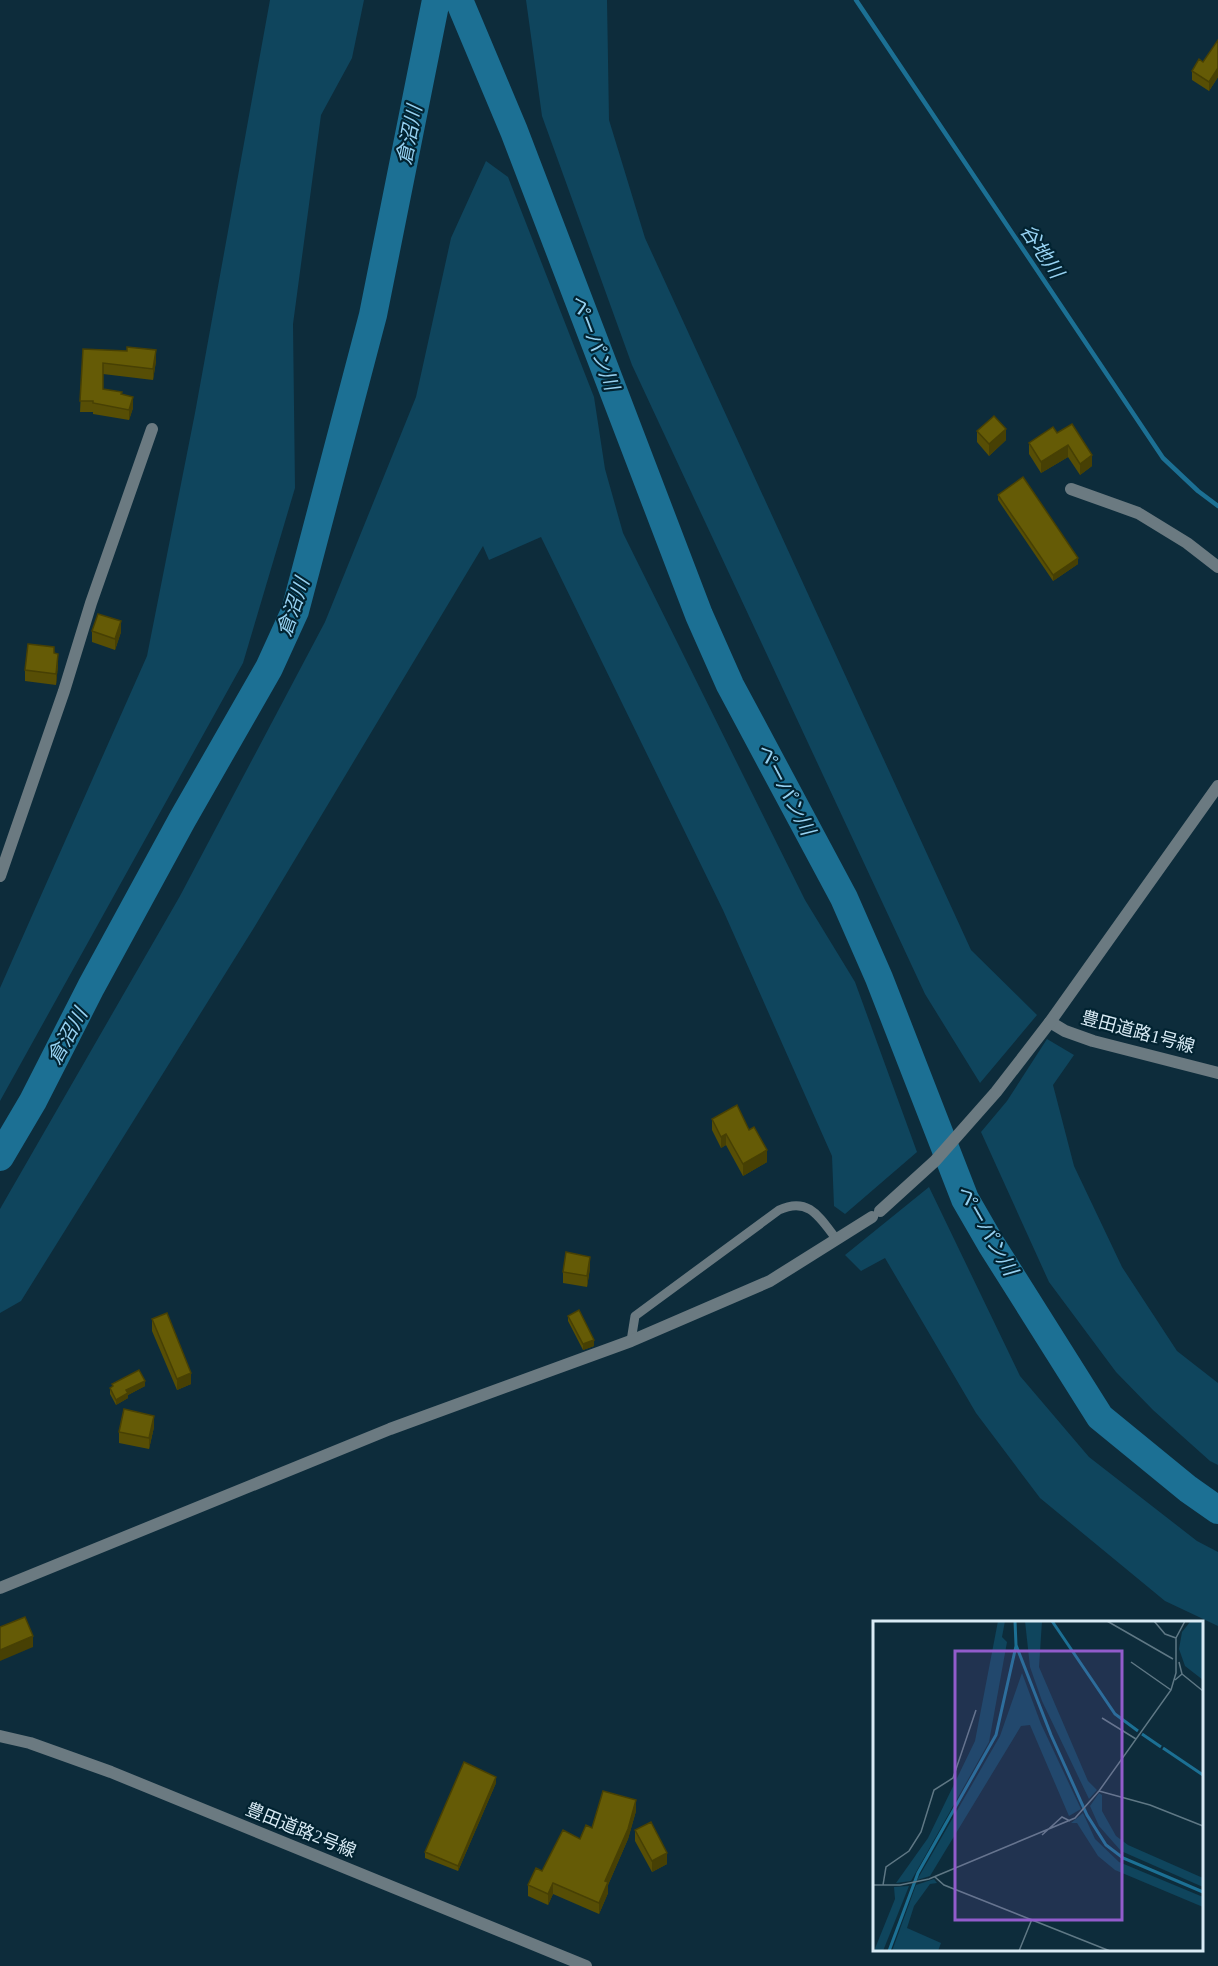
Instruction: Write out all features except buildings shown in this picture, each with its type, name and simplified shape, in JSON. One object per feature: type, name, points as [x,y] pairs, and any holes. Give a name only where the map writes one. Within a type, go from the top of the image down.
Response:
[{"type":"street","points":[[0,876],[152,429]]},
{"type":"street","points":[[1071,489],[1138,513],[1187,543],[1218,567]]},
{"type":"street","points":[[0,1588],[390,1429],[631,1341],[770,1281],[837,1240],[876,1214],[935,1161],[996,1092],[1050,1022],[1218,786]]},
{"type":"street","name":"豊田道路1号線","points":[[1050,1022],[1065,1031],[1093,1041],[1218,1073]]},
{"type":"street","name":"豊田道路2号線","points":[[0,1736],[30,1743],[111,1772],[558,1960],[586,1966]]},
{"type":"lane","points":[[631,1341],[635,1316],[779,1210],[791,1204],[809,1208],[818,1214],[837,1240]]},
{"type":"shaded area","points":[[270,0],[364,0],[352,58],[321,115],[293,324],[295,488],[243,663],[0,1101],[0,988],[147,656],[195,413]]},
{"type":"shaded area","points":[[526,0],[607,0],[609,120],[645,238],[971,950],[1037,1015],[980,1083],[925,994],[632,365],[542,116]]},
{"type":"shaded area","points":[[486,161],[508,177],[594,397],[605,469],[623,533],[805,900],[855,982],[917,1152],[845,1214],[834,1206],[832,1156],[723,910],[541,537],[489,560],[483,546],[255,926],[21,1301],[0,1313],[0,1209],[180,896],[325,622],[416,397],[451,238]]},
{"type":"shaded area","points":[[1047,1039],[1074,1055],[1053,1085],[1074,1166],[1122,1267],[1177,1351],[1218,1383],[1218,1465],[1210,1461],[1153,1410],[1116,1372],[1049,1282],[981,1132],[1007,1101]]},
{"type":"shaded area","points":[[929,1187],[1020,1376],[1089,1457],[1197,1541],[1218,1552],[1218,1626],[1165,1601],[1040,1498],[976,1413],[885,1258],[861,1271],[845,1255]]},
{"type":"waterway","name":"倉沼川","points":[[0,1157],[33,1101],[91,987],[182,820],[269,668],[295,611],[373,315],[436,0]]},
{"type":"waterway","name":"ペーパン川","points":[[459,0],[514,131],[699,615],[730,685],[844,898],[879,978],[965,1199],[1100,1417],[1188,1489],[1218,1510]]},
{"type":"waterway","name":"谷地川","points":[[856,0],[1163,458],[1198,491],[1218,506]]}]
